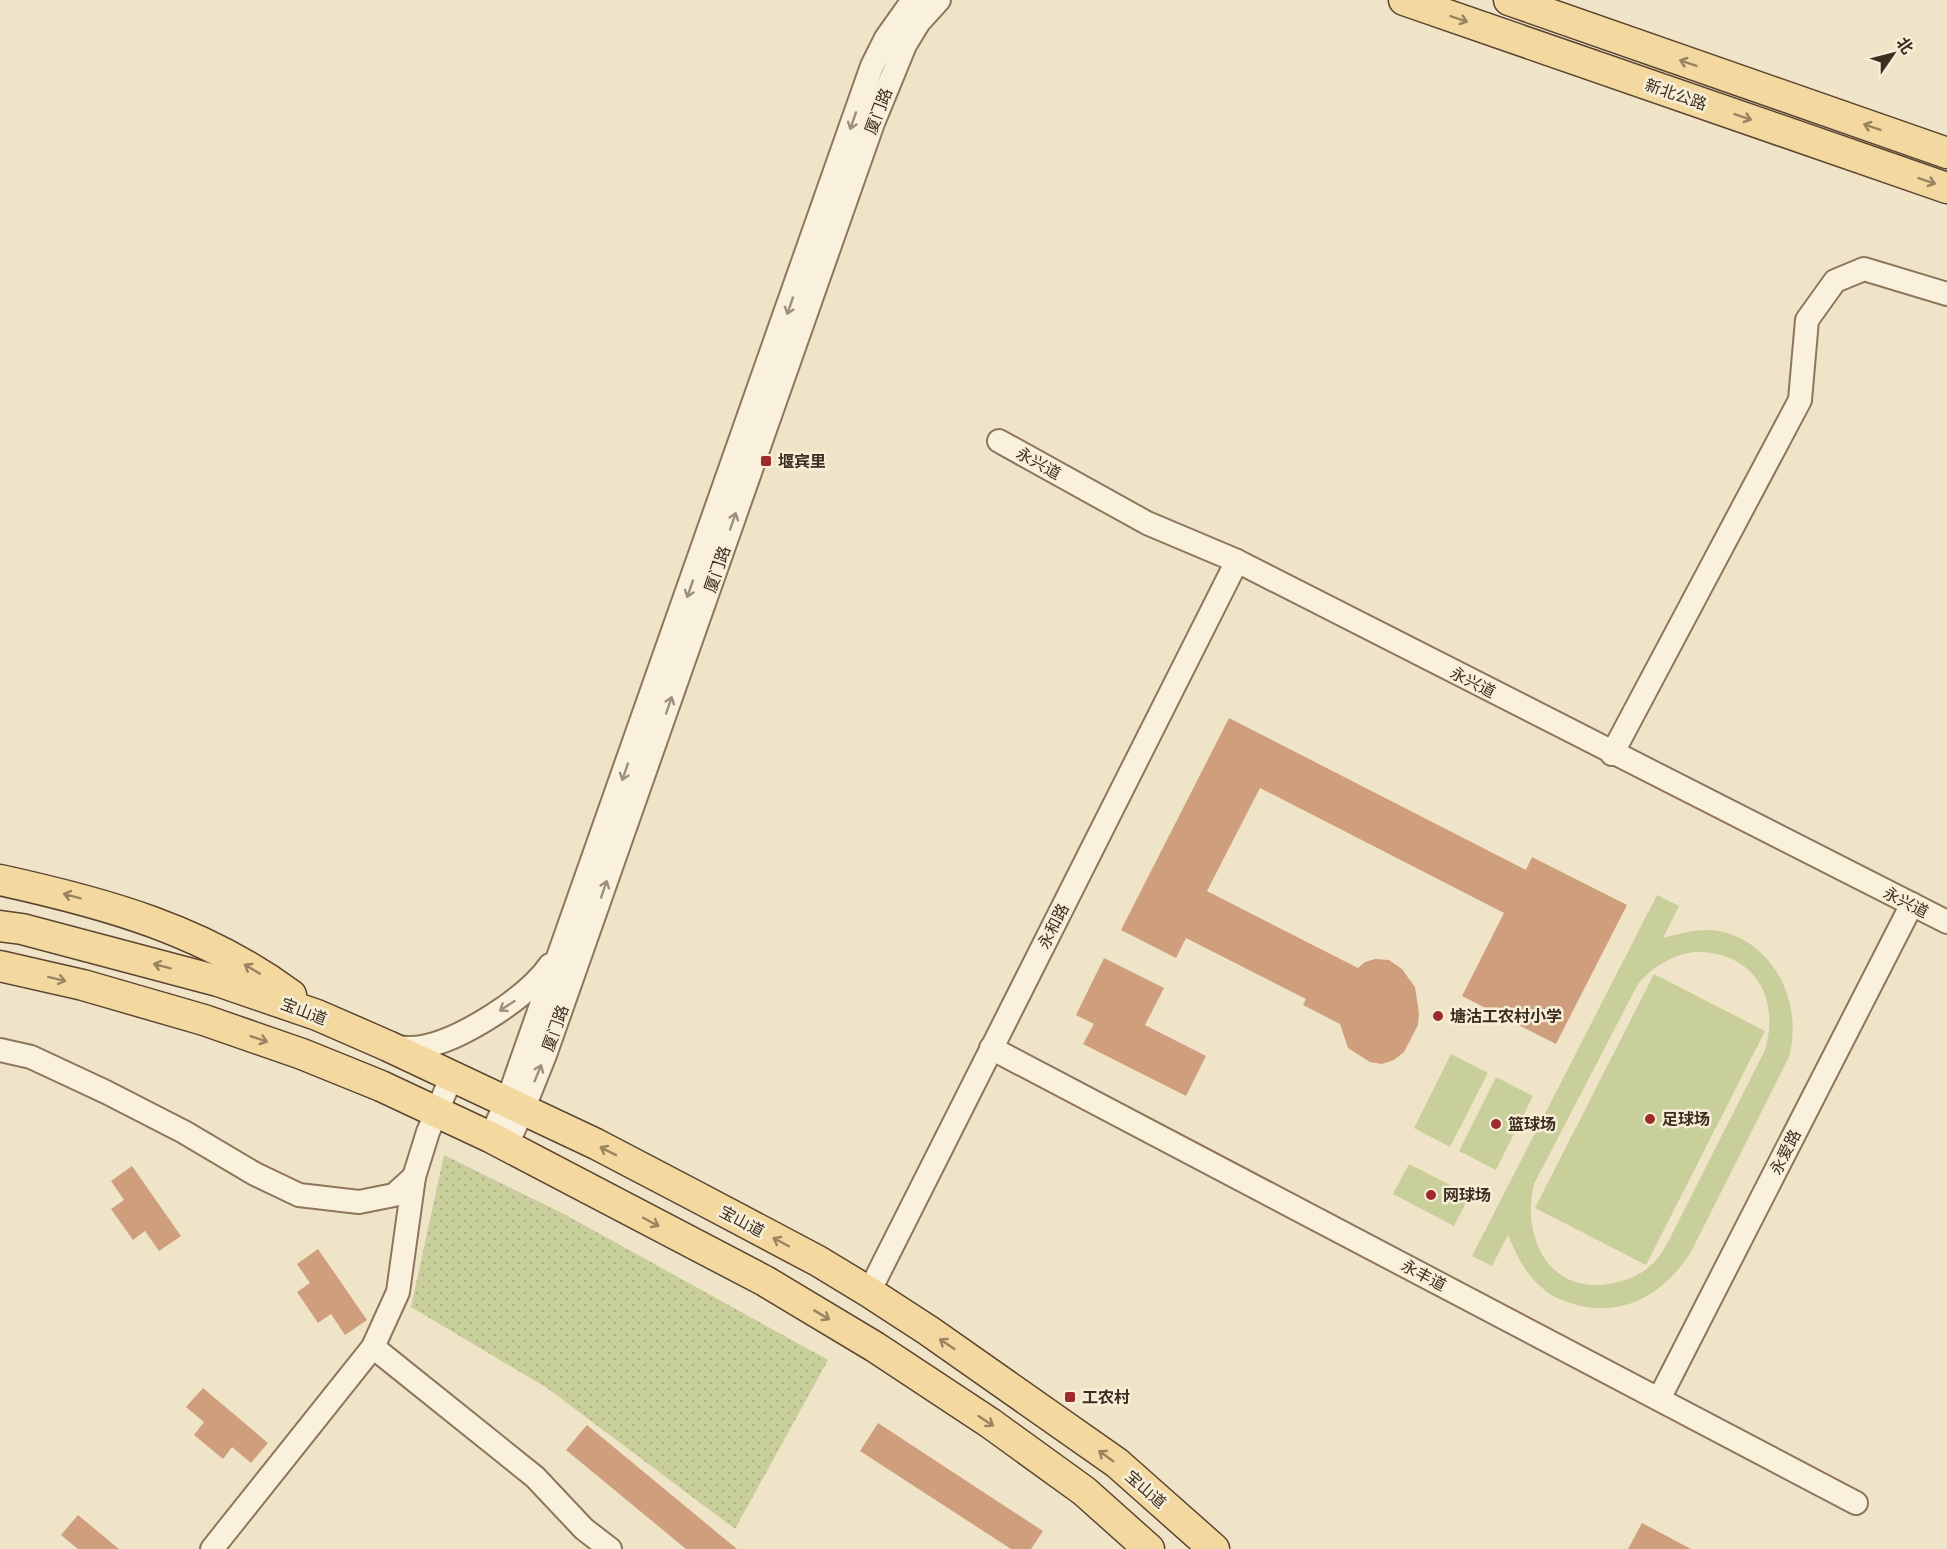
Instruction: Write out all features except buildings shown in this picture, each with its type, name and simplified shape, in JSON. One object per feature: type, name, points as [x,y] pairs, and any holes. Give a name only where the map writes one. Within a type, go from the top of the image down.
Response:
[{"type":"main road","name":"新北公路","points":[[1404,0],[1947,188]]},
{"type":"main road","name":"新北公路","points":[[1509,0],[1947,153]]},
{"type":"main road","points":[[0,880],[72,896],[148,919],[204,942],[257,971],[317,1015]]},
{"type":"main road","name":"宝山道","points":[[0,926],[22,929],[218,981],[317,1015],[596,1144],[818,1261],[869,1292],[1117,1463],[1214,1549]]},
{"type":"main road","points":[[0,966],[83,985],[204,1020],[302,1054],[381,1086],[498,1141],[765,1281],[875,1347],[990,1423],[1084,1491],[1149,1549]]},
{"type":"street","points":[[872,66],[894,0]]},
{"type":"street","name":"厦门路","points":[[515,1106],[562,950],[771,362],[872,66],[886,38],[913,0]]},
{"type":"street","name":"厦门路","points":[[498,1141],[515,1106],[546,1055],[873,123],[904,45],[919,22],[939,0]]},
{"type":"street","points":[[1612,753],[1800,400],[1807,320],[1835,281],[1864,269],[1947,294]]},
{"type":"street","name":"永兴道","points":[[999,441],[1147,523],[1237,561],[1947,922]]},
{"type":"street","name":"永和路","points":[[869,1292],[1237,561]]},
{"type":"street","name":"永爱路","points":[[1659,1399],[1912,904]]},
{"type":"street","points":[[388,1046],[422,1047],[441,1041],[489,1017],[535,984],[562,950]]},
{"type":"street","name":"永丰道","points":[[991,1048],[1856,1503]]},
{"type":"street","points":[[0,1050],[31,1057],[106,1092],[184,1132],[255,1174],[299,1195],[359,1202],[394,1195],[414,1177]]},
{"type":"street","points":[[212,1549],[373,1347],[398,1292],[414,1177],[428,1132],[452,1076]]},
{"type":"street","points":[[373,1347],[535,1478],[584,1529],[610,1549]]},
{"type":"green space","points":[[1657,895],[1679,906],[1663,938],[1693,931],[1716,931],[1742,939],[1758,950],[1782,981],[1789,999],[1792,1038],[1789,1057],[1690,1254],[1669,1280],[1643,1298],[1629,1304],[1598,1308],[1581,1306],[1554,1296],[1534,1281],[1517,1256],[1508,1235],[1492,1266],[1472,1256]],"holes":[[[1694,952],[1714,953],[1732,959],[1746,968],[1757,980],[1765,995],[1769,1012],[1769,1030],[1765,1050],[1667,1244],[1657,1259],[1639,1274],[1623,1281],[1592,1285],[1573,1281],[1557,1272],[1545,1259],[1537,1243],[1532,1224],[1531,1204],[1534,1184],[1638,984],[1656,967],[1677,956]]]},
{"type":"green space","name":"足球场","points":[[1654,974],[1765,1031],[1646,1265],[1535,1208]]},
{"type":"green space","name":"篮球场","points":[[1451,1054],[1488,1073],[1450,1147],[1414,1128]]},
{"type":"green space","name":"篮球场","points":[[1496,1077],[1533,1096],[1496,1170],[1459,1151]]},
{"type":"green space","points":[[444,1155],[564,1214],[828,1360],[735,1529],[547,1388],[411,1307]]},
{"type":"green space","name":"网球场","points":[[1409,1164],[1470,1195],[1454,1226],[1393,1194]]},
{"type":"place","name":"堰宾里","points":[[766,461]]},
{"type":"place","name":"塘沽工农村小学","points":[[1438,1016]]},
{"type":"place","name":"足球场","points":[[1650,1119]]},
{"type":"place","name":"篮球场","points":[[1496,1124]]},
{"type":"place","name":"网球场","points":[[1431,1195]]},
{"type":"place","name":"工农村","points":[[1070,1397]]}]
